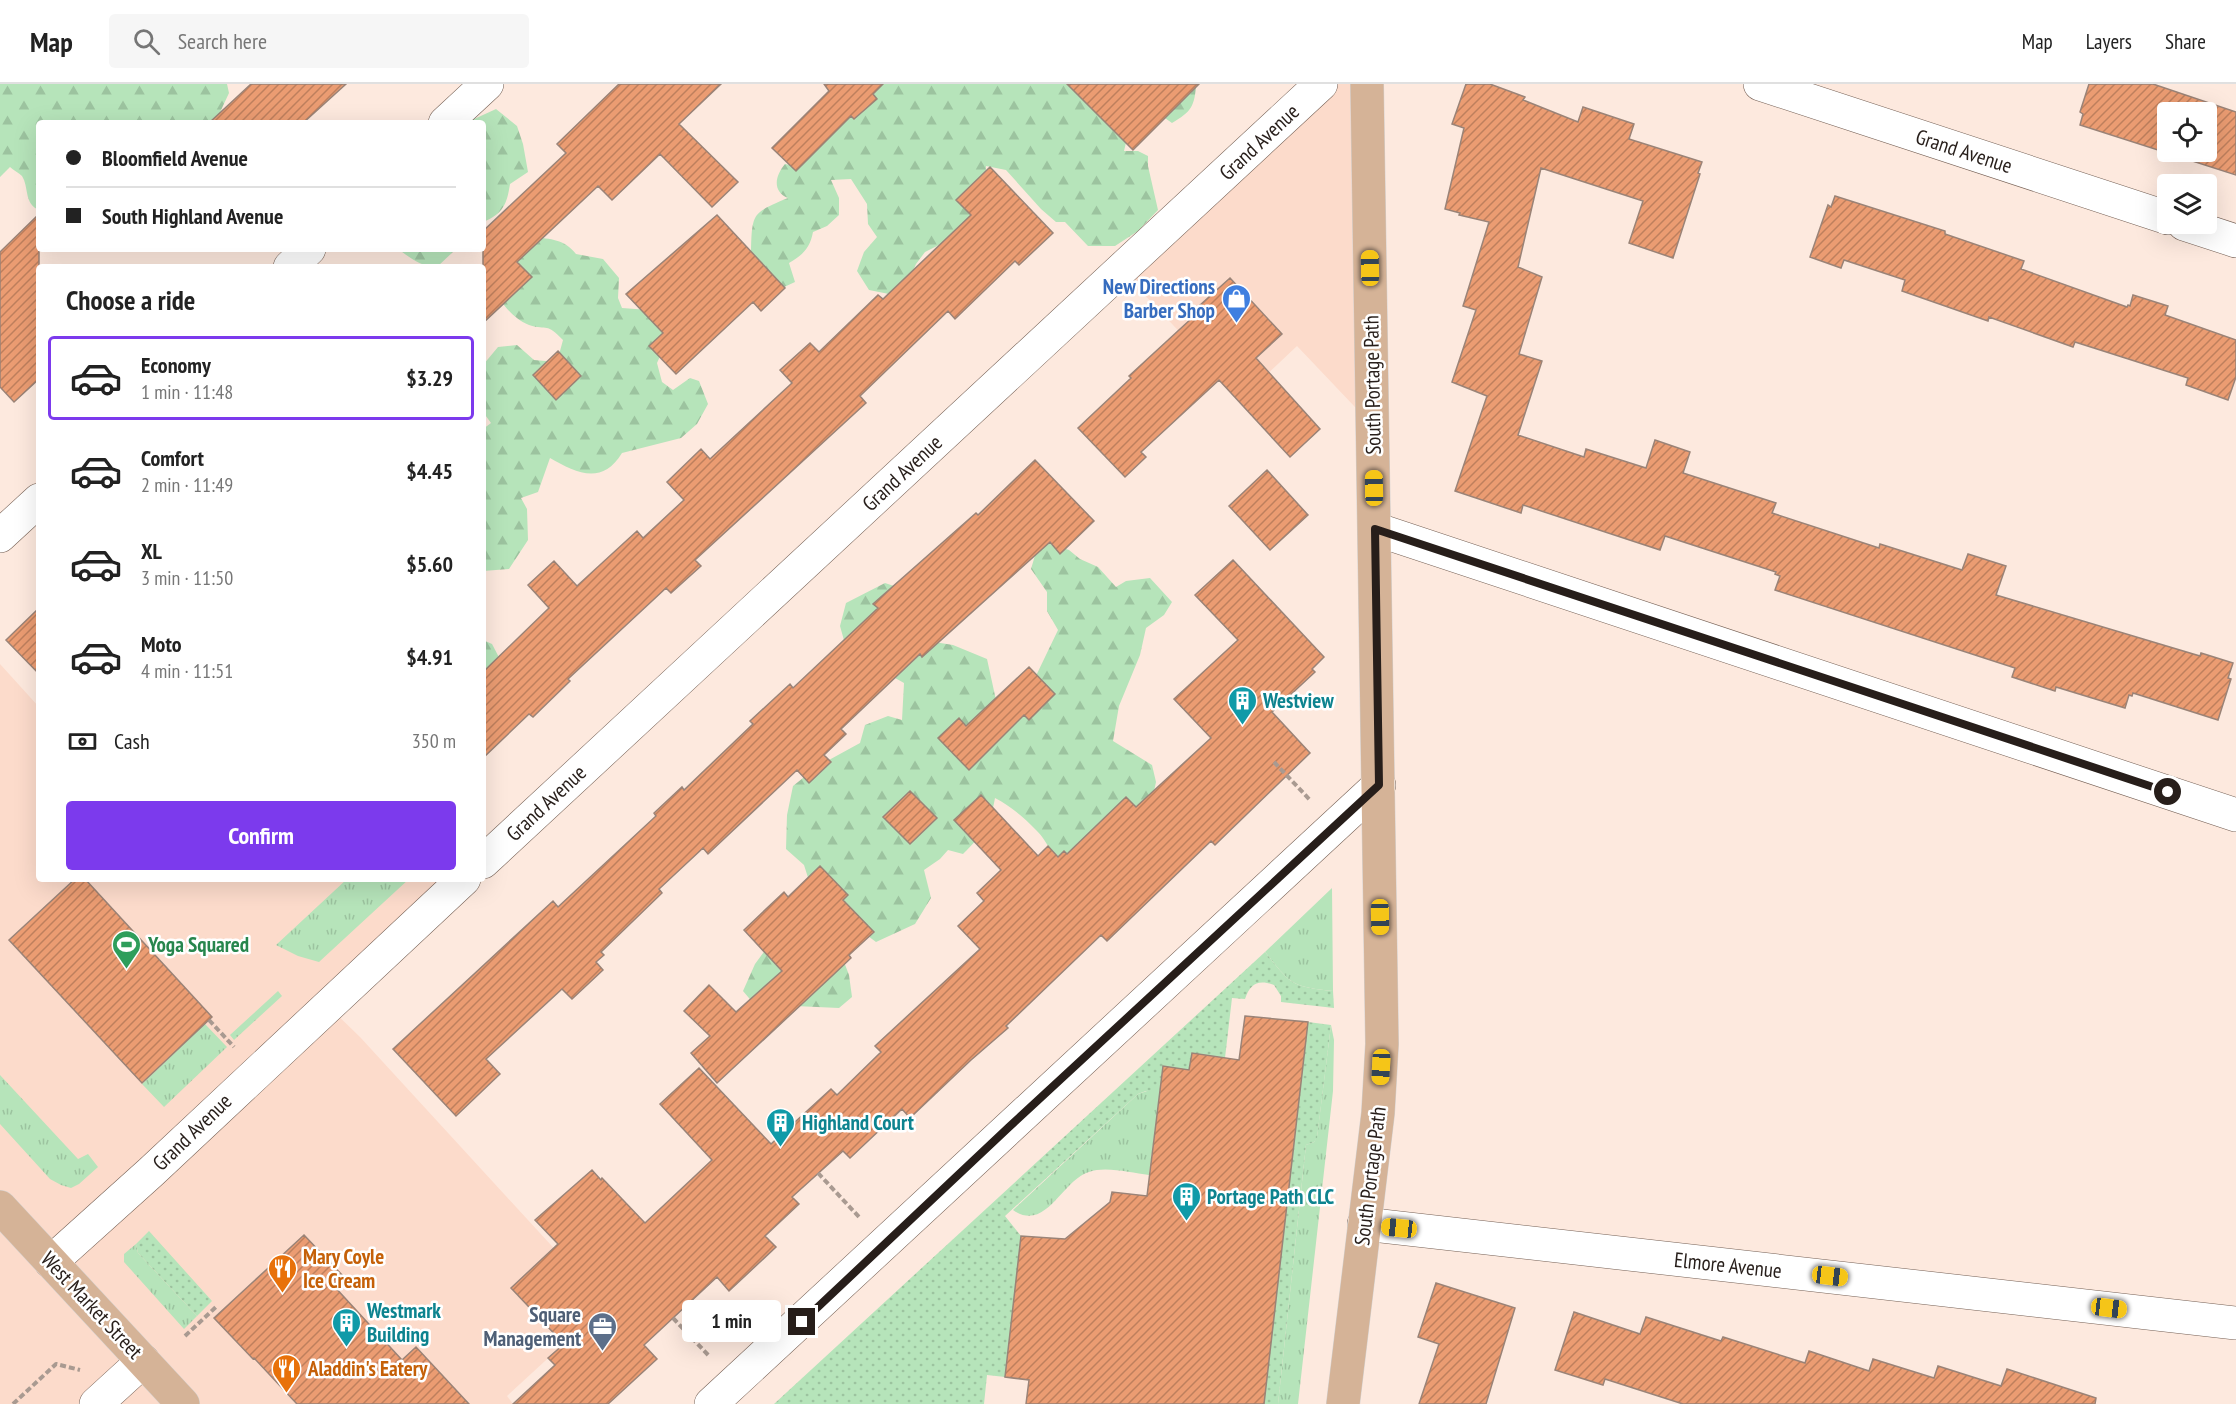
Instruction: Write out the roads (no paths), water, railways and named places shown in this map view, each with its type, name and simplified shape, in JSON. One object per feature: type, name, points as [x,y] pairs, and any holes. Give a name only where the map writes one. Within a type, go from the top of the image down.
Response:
[{"type":"main road","name":"South Portage Path","points":[[1343,1404],[1378,1113],[1382,1044],[1367,84]]},
{"type":"main road","name":"West Market Street","points":[[0,1207],[183,1404]]},
{"type":"street","points":[[448,120],[487,84]]},
{"type":"street","name":"Grand Avenue","points":[[486,859],[1322,84]]},
{"type":"street","name":"Grand Avenue","points":[[1760,84],[2157,214]]},
{"type":"street","points":[[2215,234],[2236,241]]},
{"type":"street","points":[[293,264],[306,252]]},
{"type":"street","points":[[0,536],[36,503]]},
{"type":"street","points":[[1375,529],[2236,815]]},
{"type":"street","points":[[711,1404],[1379,785]]},
{"type":"street","name":"Grand Avenue","points":[[51,1262],[151,1172],[461,882]]},
{"type":"street","name":"Elmore Avenue","points":[[1364,1224],[2236,1323]]},
{"type":"street","points":[[96,1404],[143,1361]]},
{"type":"place","name":"New Directions Barber Shop","points":[[1236,324]]},
{"type":"place","name":"Westview","points":[[1242,726]]},
{"type":"place","name":"Yoga Squared","points":[[127,970]]},
{"type":"place","name":"Highland Court","points":[[781,1148]]},
{"type":"place","name":"Portage Path CLC","points":[[1186,1222]]},
{"type":"place","name":"Mary Coyle Ice Cream","points":[[282,1294]]},
{"type":"place","name":"Westmark Building","points":[[346,1348]]},
{"type":"place","name":"Square Management","points":[[602,1352]]},
{"type":"place","name":"Aladdin's Eatery","points":[[287,1394]]}]
